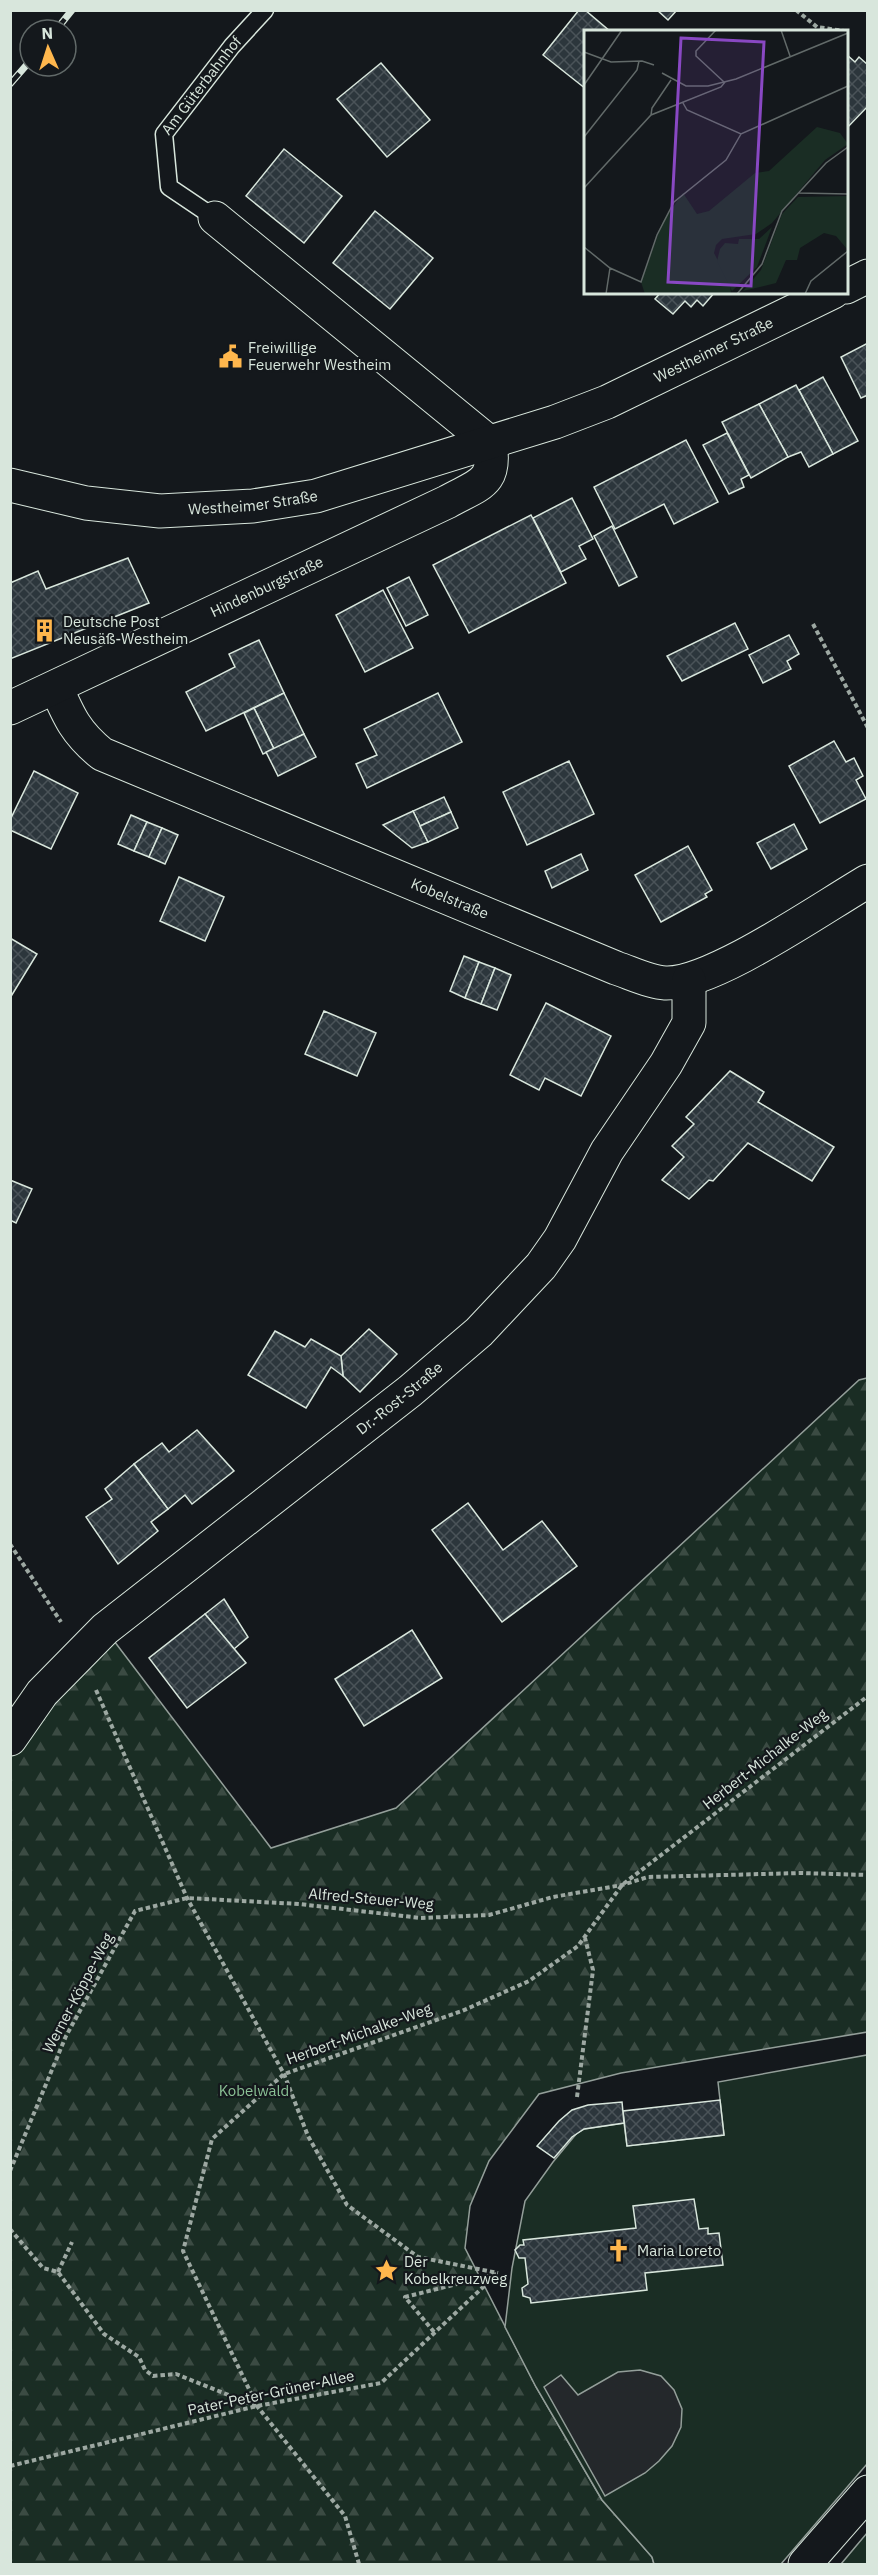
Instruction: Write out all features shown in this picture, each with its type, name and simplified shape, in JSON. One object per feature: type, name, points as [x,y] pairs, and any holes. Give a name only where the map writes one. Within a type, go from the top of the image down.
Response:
[{"type":"street","points":[[215,218],[490,443]]},
{"type":"street","points":[[848,286],[867,276]]},
{"type":"street","name":"Westheimer Straße","points":[[10,485],[86,503],[160,511],[253,506],[316,496],[555,423],[607,402],[829,294]]},
{"type":"street","name":"Hindenburgstraße","points":[[10,708],[479,485],[490,475],[493,462],[490,443]]},
{"type":"street","name":"Kobelstraße","points":[[56,687],[70,719],[84,739],[102,754],[616,968],[663,983],[689,980],[728,964],[867,881]]},
{"type":"street","name":"Dr.-Rost-Straße","points":[[10,1739],[42,1693],[80,1652],[127,1611],[410,1391],[479,1332],[541,1266],[560,1239],[608,1151],[666,1064],[689,1023],[689,980]]},
{"type":"street","points":[[805,2565],[867,2492]]},
{"type":"lane","name":"Am Güterbahnhof","points":[[215,218],[169,187],[164,134],[232,46],[265,10]]},
{"type":"path","points":[[796,10],[817,27],[837,30]]},
{"type":"path","points":[[813,624],[867,728]]},
{"type":"path","points":[[10,1544],[80,1652]]},
{"type":"path","points":[[94,1685],[188,1898],[284,2074],[308,2136],[347,2205],[418,2257],[498,2273]]},
{"type":"path","name":"Herbert-Michalke-Weg","points":[[359,2565],[345,2516],[256,2406],[183,2251],[212,2139],[284,2074],[462,2011],[529,1981],[578,1946],[622,1885],[867,1696]]},
{"type":"path","name":"Alfred-Steuer-Weg","points":[[188,1898],[299,1904],[421,1918],[489,1915],[553,1897],[622,1885],[648,1877],[801,1873],[867,1875]]},
{"type":"path","name":"Werner-Köppe-Weg","points":[[10,2171],[66,2036],[135,1911],[188,1898]]},
{"type":"path","points":[[577,2097],[593,1970],[585,1937]]},
{"type":"path","points":[[10,2229],[43,2268],[58,2272],[104,2334],[140,2357],[145,2370],[153,2376],[176,2374],[256,2406]]},
{"type":"path","points":[[58,2272],[72,2242]]},
{"type":"path","points":[[434,2332],[405,2297],[498,2273]]},
{"type":"path","name":"Pater-Peter-Grüner-Allee","points":[[10,2466],[256,2406],[381,2383],[498,2273]]},
{"type":"green space","name":"Kobelwald","points":[[867,1378],[867,2032],[621,2073],[539,2094],[489,2161],[470,2206],[465,2248],[536,2387],[602,2500],[652,2557],[654,2564],[11,2564],[10,1739],[105,1629],[271,1848],[396,1808],[859,1380]]},
{"type":"green space","points":[[867,2055],[867,2464],[781,2564],[654,2564],[652,2557],[602,2500],[536,2387],[505,2327],[512,2268],[525,2201],[553,2162],[577,2133],[584,2129],[624,2123],[627,2146],[724,2135],[718,2082]]},
{"type":"green space","points":[[867,2533],[867,2564],[841,2564]]},
{"type":"shaded area","points":[[640,2370],[661,2376],[674,2390],[682,2409],[681,2427],[672,2446],[659,2461],[645,2473],[605,2496],[544,2387],[561,2375],[578,2395],[618,2372]]},
{"type":"building","points":[[579,10],[585,10],[609,30],[584,30],[584,87],[543,55]]},
{"type":"building","points":[[657,10],[677,10],[668,20]]},
{"type":"building","points":[[848,56],[855,62],[859,57],[868,65],[868,106],[848,127]]},
{"type":"building","points":[[381,63],[430,120],[387,157],[337,99]]},
{"type":"building","points":[[284,149],[342,196],[304,243],[246,196]]},
{"type":"building","points":[[375,211],[433,258],[390,309],[333,263]]},
{"type":"building","points":[[659,294],[713,294],[703,306],[697,300],[691,307],[685,301],[673,314],[655,299]]},
{"type":"building","points":[[868,343],[868,395],[861,398],[841,357]]},
{"type":"building","points":[[823,377],[858,441],[833,454],[799,390]]},
{"type":"building","points":[[796,385],[833,454],[809,467],[801,452],[788,457],[759,404]]},
{"type":"building","points":[[759,404],[788,457],[751,478],[722,422]]},
{"type":"building","points":[[727,433],[749,475],[741,479],[744,487],[729,494],[703,445]]},
{"type":"building","points":[[686,440],[718,502],[674,524],[664,504],[615,529],[594,487]]},
{"type":"building","points":[[572,498],[593,539],[579,546],[586,559],[561,572],[533,518]]},
{"type":"building","points":[[531,515],[566,583],[469,633],[433,565]]},
{"type":"building","points":[[612,526],[637,577],[619,586],[594,536]]},
{"type":"building","name":"Deutsche Post Neusäß-Westheim","points":[[128,558],[149,603],[10,659],[10,583],[38,571],[46,589]]},
{"type":"building","points":[[409,577],[428,615],[406,626],[387,588]]},
{"type":"building","points":[[383,590],[413,648],[365,672],[336,615]]},
{"type":"building","points":[[735,623],[748,649],[682,681],[667,656]]},
{"type":"building","points":[[789,635],[799,654],[787,661],[791,669],[763,683],[749,655]]},
{"type":"building","points":[[259,640],[284,693],[206,731],[186,692],[235,667],[229,654]]},
{"type":"building","points":[[284,693],[304,734],[274,749],[254,708]]},
{"type":"building","points":[[438,693],[462,742],[367,788],[356,764],[377,755],[364,729]]},
{"type":"building","points":[[254,708],[274,749],[263,754],[244,713]]},
{"type":"building","points":[[304,734],[316,757],[278,776],[266,752]]},
{"type":"building","points":[[834,741],[846,762],[854,758],[863,776],[856,780],[866,799],[820,823],[789,766]]},
{"type":"building","points":[[569,761],[594,814],[527,845],[503,792]]},
{"type":"building","points":[[34,771],[78,793],[51,849],[10,830],[10,820]]},
{"type":"building","points":[[444,797],[451,812],[420,826],[413,811]]},
{"type":"building","points":[[413,811],[428,842],[412,848],[383,825]]},
{"type":"building","points":[[451,812],[458,828],[428,842],[420,826]]},
{"type":"building","points":[[131,815],[147,822],[134,851],[118,844]]},
{"type":"building","points":[[147,822],[162,828],[149,857],[134,851]]},
{"type":"building","points":[[794,824],[807,849],[771,869],[757,843]]},
{"type":"building","points":[[162,828],[178,835],[165,864],[149,857]]},
{"type":"building","points":[[688,846],[712,890],[705,894],[707,897],[661,922],[635,875]]},
{"type":"building","points":[[581,854],[588,870],[552,888],[545,871]]},
{"type":"building","points":[[179,877],[224,897],[205,941],[160,921]]},
{"type":"building","points":[[10,938],[37,954],[10,998]]},
{"type":"building","points":[[464,956],[479,962],[465,998],[450,991]]},
{"type":"building","points":[[479,962],[495,968],[481,1004],[465,998]]},
{"type":"building","points":[[495,968],[511,975],[497,1010],[481,1004]]},
{"type":"building","points":[[546,1003],[611,1036],[581,1096],[545,1078],[539,1090],[510,1075]]},
{"type":"building","points":[[324,1011],[376,1033],[357,1076],[305,1054]]},
{"type":"building","points":[[730,1071],[764,1092],[758,1102],[834,1147],[812,1181],[748,1143],[713,1181],[709,1180],[689,1199],[662,1180],[684,1157],[672,1146],[694,1124],[686,1117]]},
{"type":"building","points":[[10,1180],[32,1189],[16,1223],[10,1220]]},
{"type":"building","points":[[369,1329],[397,1354],[360,1392],[343,1376],[341,1356]]},
{"type":"building","points":[[275,1331],[305,1347],[311,1339],[341,1356],[343,1376],[331,1367],[306,1408],[248,1375]]},
{"type":"building","points":[[197,1430],[234,1471],[192,1504],[185,1495],[168,1509],[134,1464],[162,1443],[169,1452]]},
{"type":"building","points":[[134,1464],[168,1509],[151,1522],[158,1531],[118,1564],[86,1517],[112,1499],[105,1489]]},
{"type":"building","points":[[468,1503],[503,1550],[542,1521],[577,1566],[502,1622],[432,1530]]},
{"type":"building","points":[[224,1599],[248,1637],[234,1649],[205,1614]]},
{"type":"building","points":[[205,1614],[246,1663],[187,1708],[149,1658]]},
{"type":"building","points":[[412,1630],[442,1678],[364,1726],[335,1679]]},
{"type":"building","points":[[720,2100],[724,2135],[627,2146],[623,2111]]},
{"type":"building","points":[[622,2102],[624,2123],[584,2129],[572,2137],[554,2158],[537,2146],[572,2110],[588,2105]]},
{"type":"building","name":"Maria Loreto","points":[[694,2199],[699,2229],[708,2228],[708,2234],[719,2233],[723,2265],[645,2273],[647,2290],[531,2303],[530,2298],[523,2296],[522,2288],[528,2284],[525,2258],[519,2258],[515,2250],[520,2245],[524,2245],[523,2240],[636,2228],[633,2206]]},
{"type":"railway","points":[[66,18],[72,10]]},
{"type":"railway","points":[[10,84],[18,75]]},
{"type":"place","name":"Freiwillige Feuerwehr Westheim","points":[[230,357]]},
{"type":"place","name":"Deutsche Post Neusäß-Westheim","points":[[45,631]]},
{"type":"place","name":"Maria Loreto","points":[[619,2251]]},
{"type":"place","name":"Der Kobelkreuzweg","points":[[386,2271]]}]
